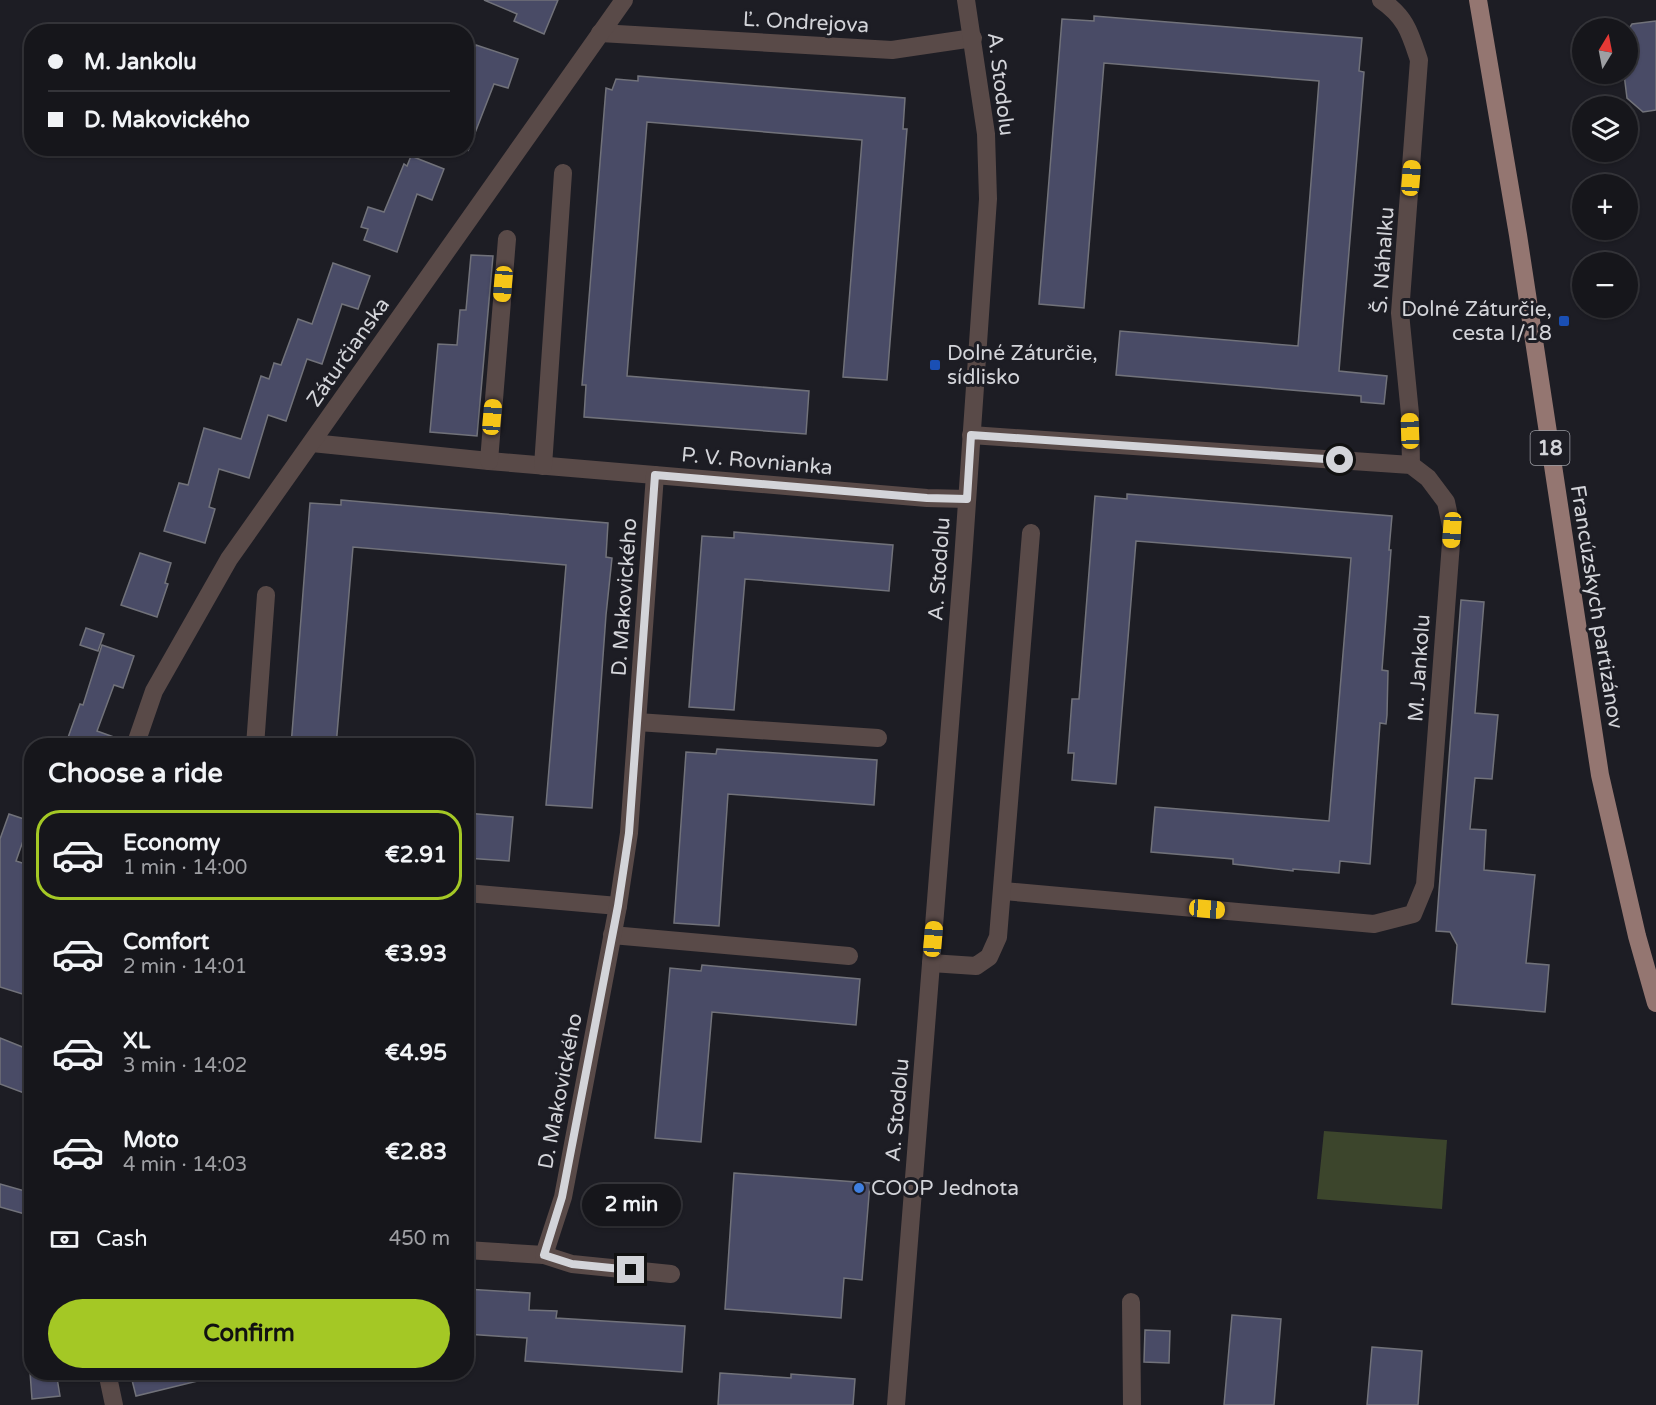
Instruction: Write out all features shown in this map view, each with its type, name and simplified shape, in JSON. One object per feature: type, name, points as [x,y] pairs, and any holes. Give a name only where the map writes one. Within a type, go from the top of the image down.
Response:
[{"type":"main road","name":"Francúzskych partizánov","points":[[1478,0],[1516,223],[1600,775],[1637,936],[1656,1003]]},
{"type":"street","name":"Záturčianska","points":[[138,738],[154,691],[229,559],[624,0]]},
{"type":"street","name":"A. Stodolu","points":[[896,1405],[967,499],[988,199],[986,134],[966,0]]},
{"type":"street","name":"Š. Náhalku","points":[[1381,0],[1390,6],[1408,26],[1419,60],[1400,313],[1410,414],[1411,465]]},
{"type":"street","name":"Ľ. Ondrejova","points":[[600,33],[892,50],[973,38]]},
{"type":"street","points":[[543,466],[563,173]]},
{"type":"street","points":[[489,461],[507,239]]},
{"type":"street","points":[[971,435],[1411,465]]},
{"type":"street","name":"P. V. Rovnianka","points":[[312,442],[543,466],[927,498],[967,499]]},
{"type":"street","name":"M. Jankolu","points":[[1003,891],[1374,924],[1413,914],[1425,885],[1452,530],[1446,502],[1428,478],[1411,465]]},
{"type":"street","name":"D. Makovického","points":[[544,1255],[562,1197],[618,906],[629,833],[655,475]]},
{"type":"street","points":[[931,963],[976,966],[988,957],[998,937],[1031,533]]},
{"type":"street","points":[[256,738],[266,595]]},
{"type":"street","points":[[637,722],[878,738]]},
{"type":"street","points":[[474,894],[618,906]]},
{"type":"street","points":[[612,935],[849,956]]},
{"type":"street","points":[[474,1251],[544,1255],[572,1264],[671,1274]]},
{"type":"street","points":[[1131,1302],[1132,1405]]},
{"type":"street","points":[[109,1380],[114,1405]]},
{"type":"green space","points":[[1324,1131],[1447,1140],[1442,1209],[1317,1199]]},
{"type":"building","points":[[484,0],[558,0],[544,34],[514,21],[517,14]]},
{"type":"building","points":[[1094,16],[1362,38],[1359,71],[1364,72],[1339,371],[1387,376],[1384,404],[1361,402],[1361,396],[1116,375],[1120,331],[1298,346],[1319,81],[1104,63],[1084,308],[1039,304],[1062,19],[1094,21]]},
{"type":"building","points":[[1656,21],[1656,110],[1643,112],[1638,108],[1638,96],[1627,96],[1625,84],[1638,84],[1638,23]]},
{"type":"building","points":[[476,45],[518,59],[508,88],[494,84],[474,136],[474,51]]},
{"type":"building","points":[[638,76],[905,98],[903,129],[907,129],[887,380],[843,377],[862,140],[647,122],[627,376],[809,391],[806,434],[584,417],[586,385],[582,385],[606,88],[612,90],[616,79],[638,81]]},
{"type":"building","points":[[411,156],[444,169],[432,200],[417,194],[397,252],[364,240],[368,229],[361,227],[368,207],[384,212],[404,164],[407,166]]},
{"type":"building","points":[[471,255],[493,256],[477,436],[430,432],[438,344],[457,345],[460,310],[466,310]]},
{"type":"building","points":[[333,263],[370,276],[358,309],[342,304],[322,364],[307,359],[286,421],[268,415],[249,478],[219,469],[209,507],[215,509],[205,543],[164,531],[179,483],[188,485],[204,428],[241,439],[261,376],[269,379],[274,363],[281,365],[298,319],[312,324]]},
{"type":"building","points":[[1127,494],[1392,516],[1382,670],[1388,671],[1387,715],[1386,724],[1380,723],[1370,864],[1340,861],[1339,873],[1293,869],[1293,871],[1233,864],[1233,859],[1151,852],[1155,807],[1329,821],[1351,558],[1136,541],[1116,784],[1072,780],[1074,753],[1068,753],[1072,699],[1079,699],[1095,496],[1127,499]]},
{"type":"building","points":[[341,500],[608,523],[606,557],[612,558],[592,808],[546,805],[566,565],[353,547],[337,738],[292,738],[310,503],[341,505]]},
{"type":"building","points":[[734,532],[893,545],[889,591],[745,579],[734,710],[689,707],[702,536],[734,538]]},
{"type":"building","points":[[140,553],[171,563],[165,583],[168,584],[157,617],[121,605]]},
{"type":"building","points":[[1461,600],[1484,602],[1475,713],[1498,715],[1492,779],[1475,778],[1470,829],[1486,830],[1484,870],[1535,875],[1526,963],[1549,965],[1545,1012],[1452,1004],[1457,945],[1450,932],[1436,931]]},
{"type":"building","points":[[86,628],[104,634],[98,651],[80,645]]},
{"type":"building","points":[[102,645],[134,656],[123,688],[114,685],[97,731],[117,738],[68,738],[80,704],[83,705]]},
{"type":"building","points":[[717,749],[877,760],[874,805],[728,794],[719,926],[674,923],[686,752],[716,754]]},
{"type":"building","points":[[9,814],[24,819],[24,838],[16,861],[24,864],[24,994],[0,987],[0,839]]},
{"type":"building","points":[[474,814],[513,817],[509,861],[474,859]]},
{"type":"building","points":[[702,965],[860,979],[856,1025],[712,1012],[701,1142],[655,1138],[670,968],[701,971]]},
{"type":"building","points":[[0,1038],[24,1048],[24,1093],[0,1084]]},
{"type":"building","points":[[734,1173],[870,1183],[862,1280],[844,1278],[841,1318],[725,1309]]},
{"type":"building","points":[[0,1184],[24,1191],[24,1214],[0,1207]]},
{"type":"building","points":[[474,1290],[530,1293],[529,1310],[557,1311],[556,1318],[685,1326],[682,1372],[525,1361],[527,1338],[474,1335]]},
{"type":"building","points":[[1232,1315],[1281,1319],[1274,1405],[1224,1405]]},
{"type":"building","points":[[1145,1330],[1170,1331],[1169,1363],[1144,1362]]},
{"type":"building","points":[[1372,1347],[1422,1351],[1418,1405],[1367,1405]]},
{"type":"building","points":[[720,1373],[791,1378],[791,1374],[855,1379],[853,1405],[718,1405]]},
{"type":"building","points":[[31,1380],[57,1380],[60,1396],[32,1399]]},
{"type":"building","points":[[132,1380],[202,1380],[136,1396]]},
{"type":"place","name":"Dolné Záturčie, cesta I/18","points":[[1564,321]]},
{"type":"place","name":"Dolné Záturčie, sídlisko","points":[[935,365]]},
{"type":"place","name":"COOP Jednota","points":[[859,1188]]},
{"type":"route","points":[[631,1270],[572,1264],[544,1255],[562,1197],[618,906],[629,833],[655,475],[927,498],[967,499],[971,435],[1340,460]]}]
